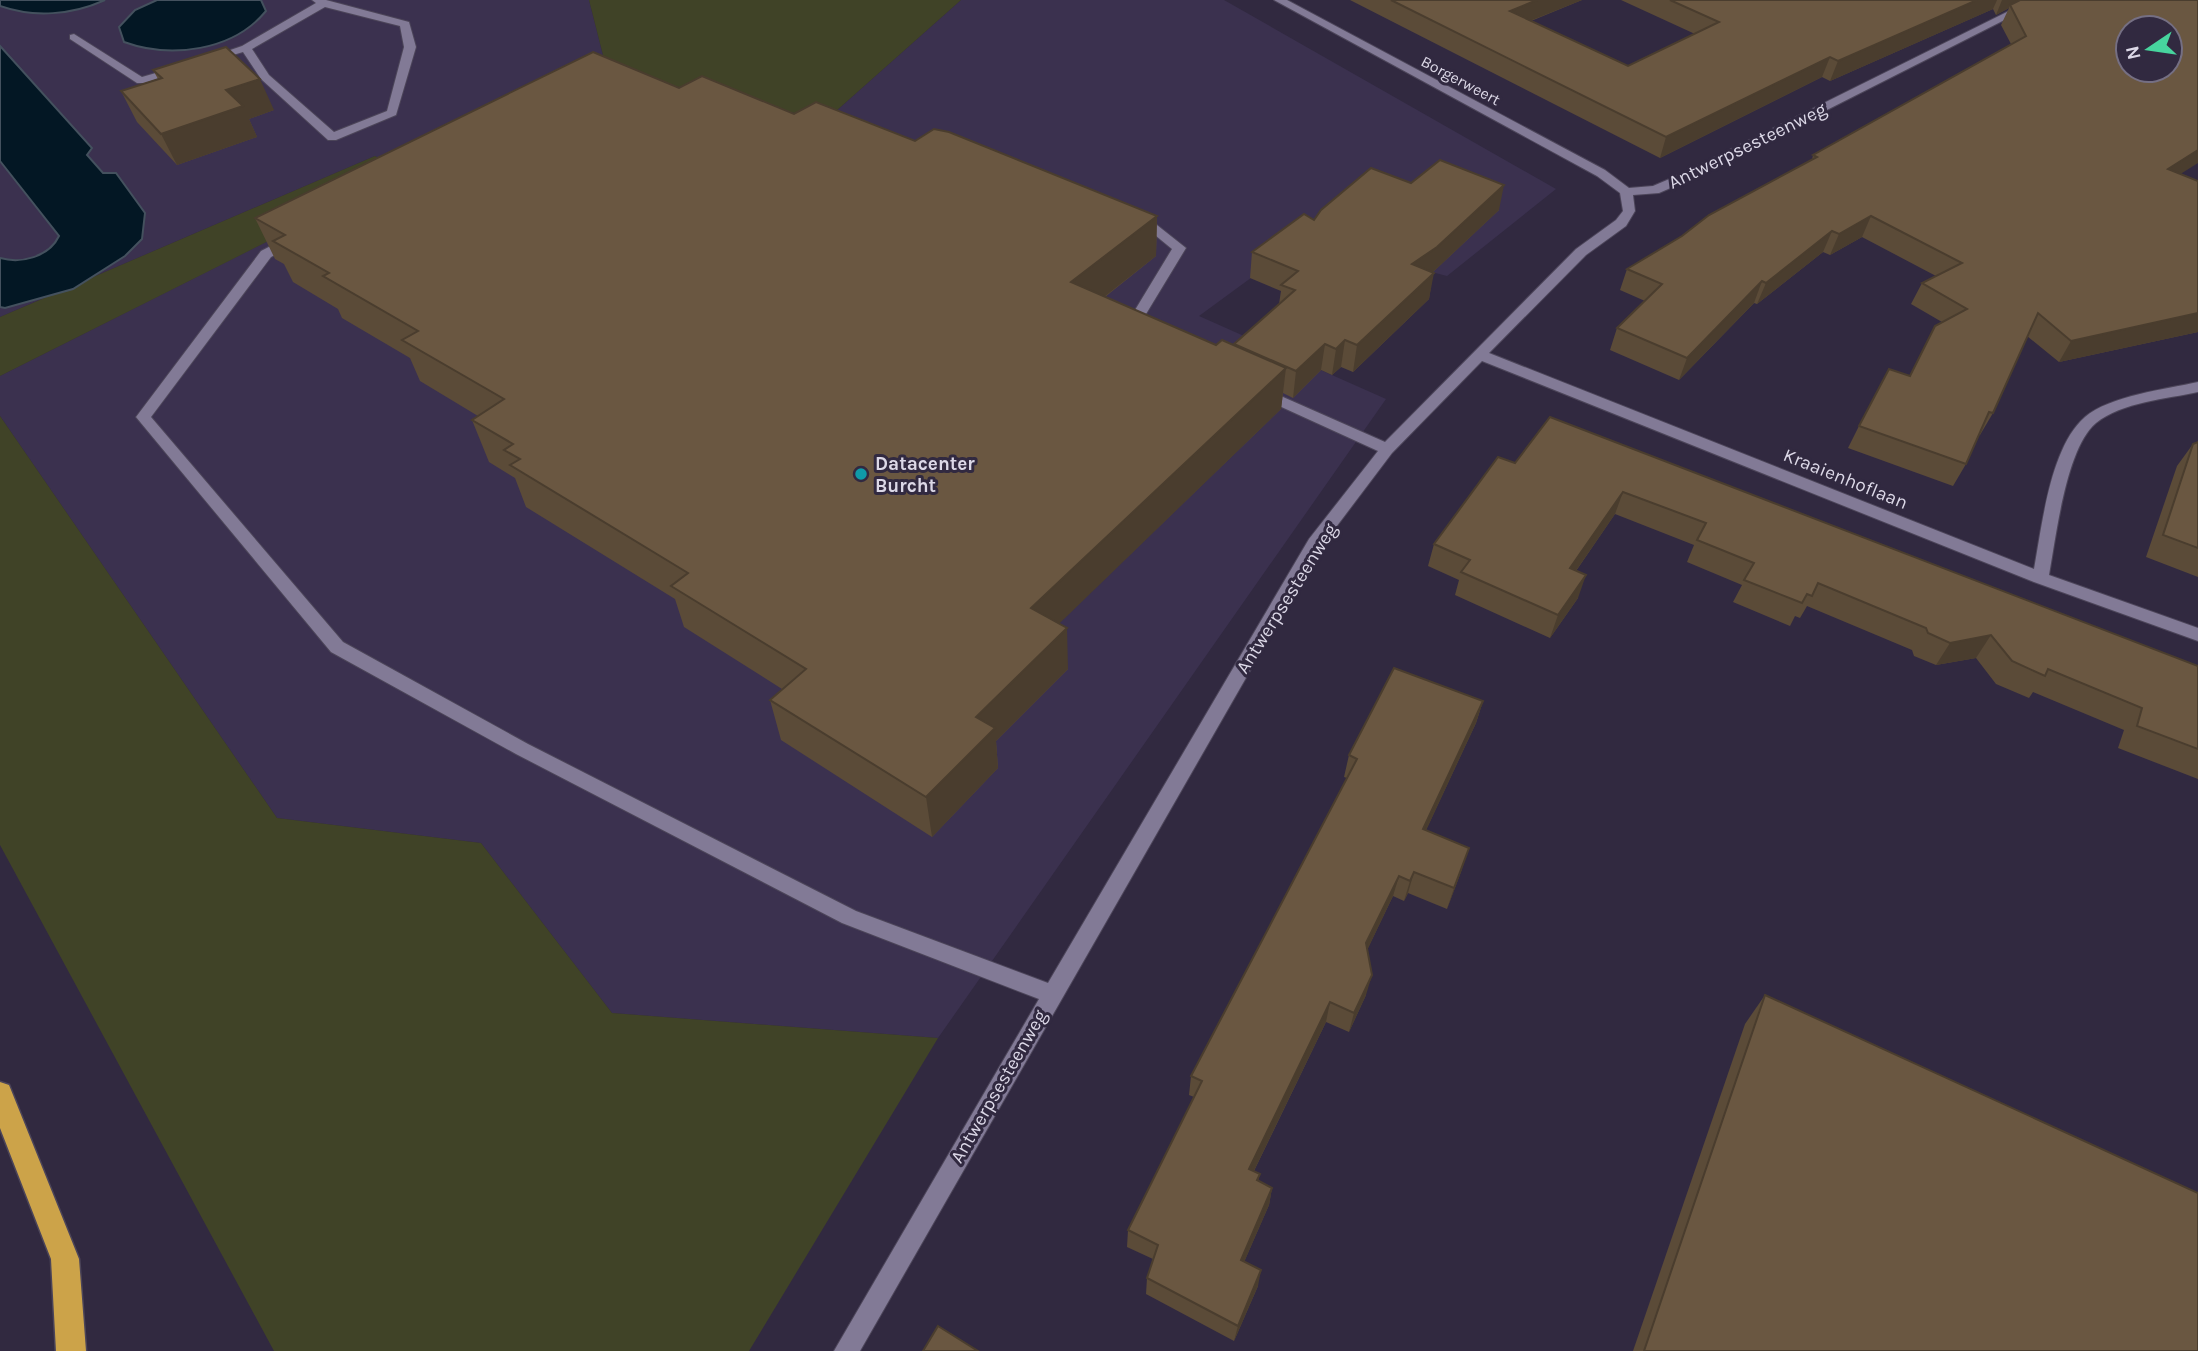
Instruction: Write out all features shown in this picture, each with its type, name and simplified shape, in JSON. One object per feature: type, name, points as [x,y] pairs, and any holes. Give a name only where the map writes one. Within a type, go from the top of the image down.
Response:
[{"type":"highway","points":[[0,1094],[65,1259],[71,1351]]},
{"type":"street","name":"Borgerweert","points":[[1279,0],[1601,173],[1626,192]]},
{"type":"street","name":"Antwerpsesteenweg","points":[[846,1351],[1315,543],[1387,449],[1581,252],[1621,223],[1629,211],[1626,192],[1655,190],[1685,177],[2039,0]]},
{"type":"street","points":[[74,37],[143,86],[246,48],[321,1],[405,24],[410,47],[392,113],[332,136],[265,77],[246,48]]},
{"type":"street","points":[[1129,207],[1180,248],[1139,315],[1167,343]]},
{"type":"street","points":[[303,234],[266,254],[142,416],[337,648],[522,749],[849,917],[1052,994]]},
{"type":"street","name":"Kraaienhoflaan","points":[[1480,355],[2040,578],[2198,635]]},
{"type":"street","points":[[1250,387],[1387,449]]},
{"type":"street","points":[[2040,578],[2064,462],[2089,420],[2141,399],[2198,387]]},
{"type":"shaded area","points":[[0,0],[589,0],[607,71],[826,120],[961,0],[1224,0],[1556,189],[1447,276],[1304,239],[1199,316],[1386,399],[938,1038],[612,1013],[481,843],[277,818],[0,416],[0,376],[403,173],[375,156],[0,317]]},
{"type":"green space","points":[[589,0],[961,0],[826,120],[607,71]]},
{"type":"green space","points":[[375,156],[404,173],[0,376],[0,317]]},
{"type":"green space","points":[[0,416],[277,818],[481,843],[612,1013],[938,1038],[749,1351],[274,1351],[0,845]]},
{"type":"water","points":[[0,0],[105,0],[66,12],[39,13],[0,6]]},
{"type":"water","points":[[157,0],[261,0],[266,11],[252,25],[236,35],[200,48],[161,50],[124,42],[119,27],[135,10]]},
{"type":"water","points":[[0,46],[92,148],[87,155],[103,173],[116,173],[145,213],[142,239],[125,256],[73,289],[5,308],[0,307],[0,258],[17,260],[34,257],[49,249],[59,236],[0,161]]},
{"type":"building","points":[[1391,0],[1537,0],[1510,11],[1628,66],[1719,22],[1670,0],[1977,0],[1838,61],[1830,57],[1666,137]]},
{"type":"building","points":[[2020,0],[2198,0],[2198,150],[2168,169],[2198,181],[2198,313],[2071,341],[2038,313],[1993,413],[1989,412],[1966,464],[1859,426],[1889,369],[1910,376],[1935,326],[1967,309],[1922,283],[1962,263],[1871,216],[1839,234],[1832,231],[1766,283],[1762,281],[1687,358],[1617,328],[1662,284],[1627,269],[1682,236],[1709,215],[1817,157],[1813,155],[2026,36],[2010,5]]},
{"type":"building","points":[[226,47],[260,79],[226,90],[243,106],[161,134],[121,91],[162,78],[153,70]]},
{"type":"building","name":"Datacenter Burcht","points":[[593,52],[679,88],[702,76],[794,114],[816,102],[915,141],[934,129],[949,132],[1157,216],[1071,282],[1216,345],[1222,340],[1286,368],[1031,608],[1067,628],[976,717],[995,728],[926,797],[770,700],[806,669],[671,586],[688,573],[510,465],[520,459],[504,450],[513,444],[472,420],[504,399],[402,340],[418,331],[323,276],[329,273],[273,241],[285,235],[255,218]]},
{"type":"building","points":[[1440,160],[1504,185],[1437,247],[1412,264],[1434,273],[1357,345],[1345,340],[1336,349],[1325,344],[1296,371],[1234,344],[1295,290],[1281,285],[1298,271],[1252,252],[1304,214],[1314,220],[1321,210],[1371,168],[1411,183]]},
{"type":"building","points":[[1550,417],[2198,666],[2198,749],[2137,726],[2142,708],[2048,669],[2045,676],[2012,661],[1991,635],[1950,643],[1928,633],[1926,628],[1818,583],[1812,596],[1807,594],[1802,603],[1744,580],[1754,563],[1697,540],[1706,523],[1623,492],[1570,568],[1586,575],[1558,615],[1461,572],[1470,560],[1434,544],[1498,457],[1515,463]]},
{"type":"building","points":[[2198,442],[2198,548],[2163,535],[2193,444]]},
{"type":"building","points":[[1394,668],[1483,701],[1423,829],[1469,848],[1454,888],[1414,872],[1410,881],[1399,876],[1366,943],[1372,975],[1354,1013],[1330,1002],[1249,1169],[1260,1174],[1257,1180],[1272,1188],[1241,1260],[1261,1270],[1238,1326],[1147,1278],[1158,1245],[1128,1230],[1202,1081],[1191,1076],[1357,759],[1349,755]]},
{"type":"building","points":[[1765,995],[2198,1193],[2198,1351],[1644,1351]]},
{"type":"building","points":[[938,1326],[978,1351],[923,1351]]},
{"type":"place","name":"Datacenter Burcht","points":[[861,474]]}]
